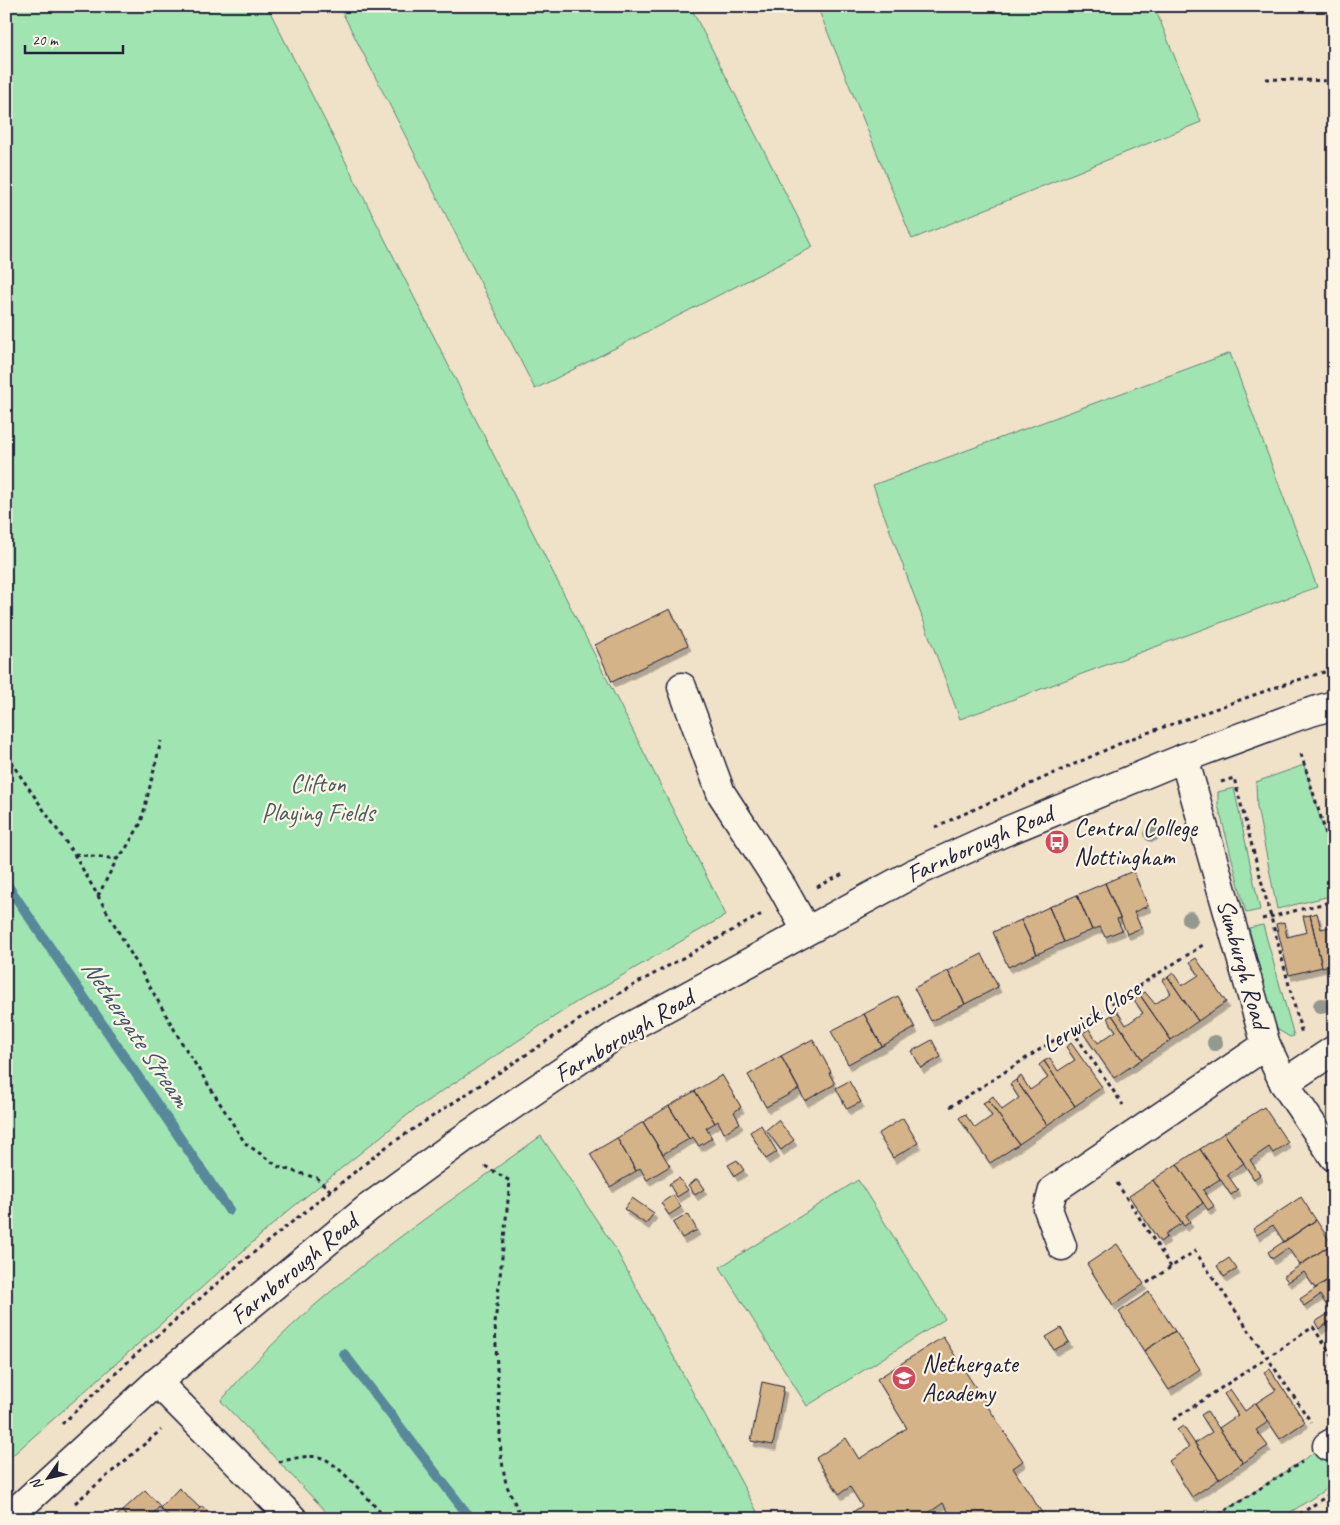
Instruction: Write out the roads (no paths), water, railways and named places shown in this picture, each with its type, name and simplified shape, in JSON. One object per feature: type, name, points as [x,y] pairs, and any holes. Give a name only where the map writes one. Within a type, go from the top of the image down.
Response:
[{"type":"street","points":[[682,687],[721,792],[782,886],[806,930]]},
{"type":"street","name":"Farnborough Road","points":[[7,1519],[157,1382],[368,1208],[470,1134],[619,1034],[806,930],[912,874],[1002,833],[1184,758],[1301,715],[1334,705]]},
{"type":"street","name":"Sumburgh Road","points":[[1184,758],[1266,1045],[1284,1083],[1334,1157]]},
{"type":"street","points":[[1062,1246],[1048,1209],[1053,1190],[1266,1045]]},
{"type":"street","points":[[1284,1083],[1334,1050]]},
{"type":"street","points":[[157,1382],[293,1519]]},
{"type":"waterway","name":"Nethergate Stream","points":[[6,883],[229,1210]]},
{"type":"waterway","name":"Nethergate Stream","points":[[344,1354],[471,1519]]},
{"type":"place","name":"Central College Nottingham","points":[[1057,842]]},
{"type":"place","name":"Nethergate Academy","points":[[904,1378]]},
{"type":"park label","name":"Clifton Playing Fields","points":[[318,798]]}]
